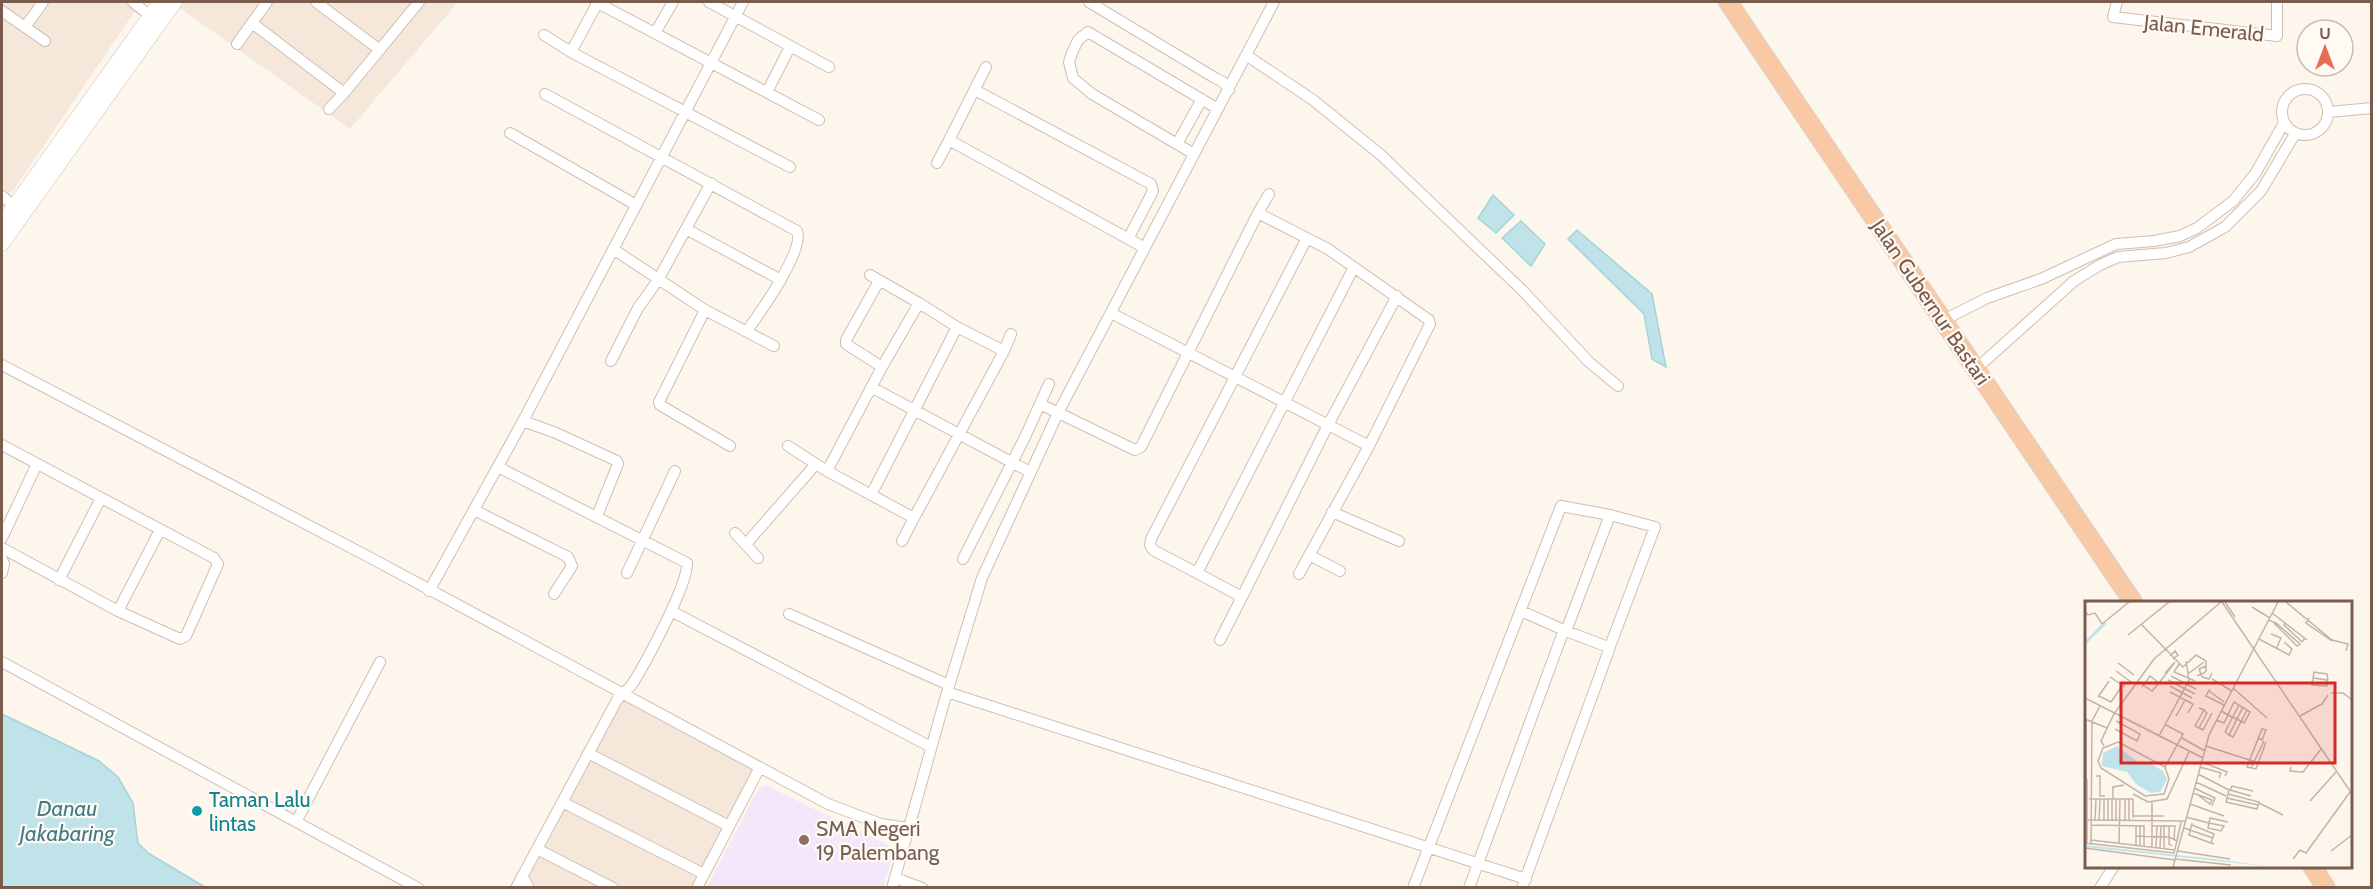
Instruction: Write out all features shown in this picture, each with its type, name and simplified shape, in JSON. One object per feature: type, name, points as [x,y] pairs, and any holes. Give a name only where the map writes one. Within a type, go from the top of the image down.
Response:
[{"type":"highway","name":"Jalan Gubernur Bastari","points":[[1728,2],[1867,210],[1977,368],[2132,601]]},
{"type":"highway","points":[[2313,868],[2326,888]]},
{"type":"street","points":[[25,27],[43,2]]},
{"type":"street","points":[[133,2],[150,15]]},
{"type":"street","points":[[2,244],[19,210],[160,2]]},
{"type":"street","points":[[2,223],[19,210],[176,2]]},
{"type":"street","points":[[237,44],[267,2]]},
{"type":"street","points":[[316,2],[380,50]]},
{"type":"street","points":[[329,109],[419,2]]},
{"type":"street","points":[[571,52],[597,2],[819,120]]},
{"type":"street","points":[[655,33],[673,2]]},
{"type":"street","points":[[709,2],[830,67]]},
{"type":"street","points":[[429,591],[523,421],[661,156],[737,18],[743,2]]},
{"type":"street","points":[[1089,2],[1215,78],[1229,90]]},
{"type":"street","points":[[922,888],[893,883],[948,688],[982,578],[1058,413],[1274,2]]},
{"type":"street","name":"Jalan Emerald","points":[[2117,2],[2113,17],[2277,36],[2277,2]]},
{"type":"street","points":[[2,11],[45,41]]},
{"type":"street","points":[[252,22],[344,93]]},
{"type":"street","points":[[1194,154],[1092,94],[1073,78],[1069,62],[1078,40],[1088,32],[1218,109]]},
{"type":"street","points":[[544,35],[571,52],[790,167]]},
{"type":"street","points":[[767,92],[790,47]]},
{"type":"street","points":[[1246,55],[1313,100],[1381,155],[1506,275],[1590,362],[1618,386]]},
{"type":"street","points":[[937,163],[986,67]]},
{"type":"street","points":[[2301,89],[2311,89],[2320,94],[2326,102],[2328,112],[2326,123],[2318,132],[2307,135],[2295,134],[2284,123],[2281,113],[2283,102],[2290,93],[2301,89]]},
{"type":"street","points":[[975,90],[1151,184],[1153,191],[1128,240]]},
{"type":"street","points":[[544,94],[797,231],[799,239],[781,280],[747,331]]},
{"type":"street","points":[[1177,144],[1202,99]]},
{"type":"street","points":[[2328,112],[2372,108]]},
{"type":"street","points":[[1944,320],[1987,298],[2041,279],[2116,244],[2171,238],[2197,228],[2234,201],[2256,174],[2284,123]]},
{"type":"street","points":[[510,133],[636,205]]},
{"type":"street","points":[[1977,368],[2074,281],[2100,265],[2118,257],[2166,253],[2189,247],[2225,227],[2261,191],[2295,134]]},
{"type":"street","points":[[950,140],[1145,248]]},
{"type":"street","points":[[611,361],[638,308],[658,280],[711,183]]},
{"type":"street","points":[[1040,404],[1135,450],[1138,449],[1269,194]]},
{"type":"street","points":[[2,196],[19,210]]},
{"type":"street","points":[[1258,213],[1328,249],[1397,296],[1429,320],[1430,324],[1369,446],[1299,574]]},
{"type":"street","points":[[686,229],[781,280]]},
{"type":"street","points":[[1242,597],[1153,549],[1150,545],[1151,539],[1306,238]]},
{"type":"street","points":[[614,249],[705,310],[774,346]]},
{"type":"street","points":[[1197,573],[1354,267]]},
{"type":"street","points":[[882,367],[846,344],[875,278],[957,327],[1004,351]]},
{"type":"street","points":[[1220,640],[1328,425],[1397,296]]},
{"type":"street","points":[[828,471],[882,367],[919,303]]},
{"type":"street","points":[[705,310],[659,402],[660,405],[730,447]]},
{"type":"street","points":[[1111,313],[1369,446]]},
{"type":"street","points":[[871,495],[957,327]]},
{"type":"street","points":[[902,541],[1011,334]]},
{"type":"street","points":[[2,365],[369,557],[847,812],[881,824],[908,828]]},
{"type":"street","points":[[963,559],[1049,384]]},
{"type":"street","points":[[872,387],[1030,472]]},
{"type":"street","points":[[523,421],[556,433],[617,461],[618,464],[597,516]]},
{"type":"street","points":[[1025,436],[1042,446]]},
{"type":"street","points":[[2,445],[217,560],[217,567],[186,636],[180,639],[118,611],[2,550]]},
{"type":"street","points":[[788,446],[914,519]]},
{"type":"street","points":[[2,573],[4,564],[2,550],[37,464]]},
{"type":"street","points":[[746,544],[816,464]]},
{"type":"street","points":[[498,467],[687,563],[671,611],[632,685],[617,700],[516,888]]},
{"type":"street","points":[[627,573],[675,471]]},
{"type":"street","points":[[59,580],[101,498]]},
{"type":"street","points":[[789,614],[948,688],[1429,848],[1479,864],[1524,883],[1655,527],[1610,515],[1561,506],[1521,611],[1429,848],[1413,888]]},
{"type":"street","points":[[474,510],[568,557],[572,566],[554,594]]},
{"type":"street","points":[[1332,512],[1399,541]]},
{"type":"street","points":[[1469,888],[1562,635],[1566,631],[1610,515]]},
{"type":"street","points":[[118,611],[160,530]]},
{"type":"street","points":[[735,533],[758,558]]},
{"type":"street","points":[[1309,555],[1340,571]]},
{"type":"street","points":[[671,611],[931,747]]},
{"type":"street","points":[[1521,611],[1609,649]]},
{"type":"street","points":[[2,663],[418,888]]},
{"type":"street","points":[[296,822],[380,663]]},
{"type":"street","points":[[588,753],[729,826]]},
{"type":"street","points":[[697,888],[760,767]]},
{"type":"street","points":[[562,802],[704,874]]},
{"type":"street","points":[[537,849],[613,888]]},
{"type":"street","points":[[2100,888],[2113,868]]},
{"type":"street","points":[[522,876],[529,888]]},
{"type":"shaded area","points":[[2,2],[141,2],[2,207]]},
{"type":"shaded area","points":[[181,2],[458,2],[350,129],[177,6]]},
{"type":"shaded area","points":[[623,699],[756,770],[695,887],[523,888]]},
{"type":"shaded area","name":"SMA Negeri 19 Palembang","points":[[765,785],[893,849],[883,887],[707,887],[757,791]]},
{"type":"water","points":[[1493,195],[1514,215],[1496,233],[1478,218]]},
{"type":"water","points":[[1521,221],[1545,244],[1531,266],[1502,238]]},
{"type":"water","points":[[1577,230],[1652,294],[1666,367],[1652,359],[1644,314],[1568,239]]},
{"type":"water","name":"Danau Jakabaring","points":[[2,714],[99,761],[118,777],[133,803],[138,843],[148,853],[205,887],[2,887]]},
{"type":"place","name":"Taman Lalu lintas","points":[[197,811]]},
{"type":"place","name":"SMA Negeri 19 Palembang","points":[[804,840]]}]
